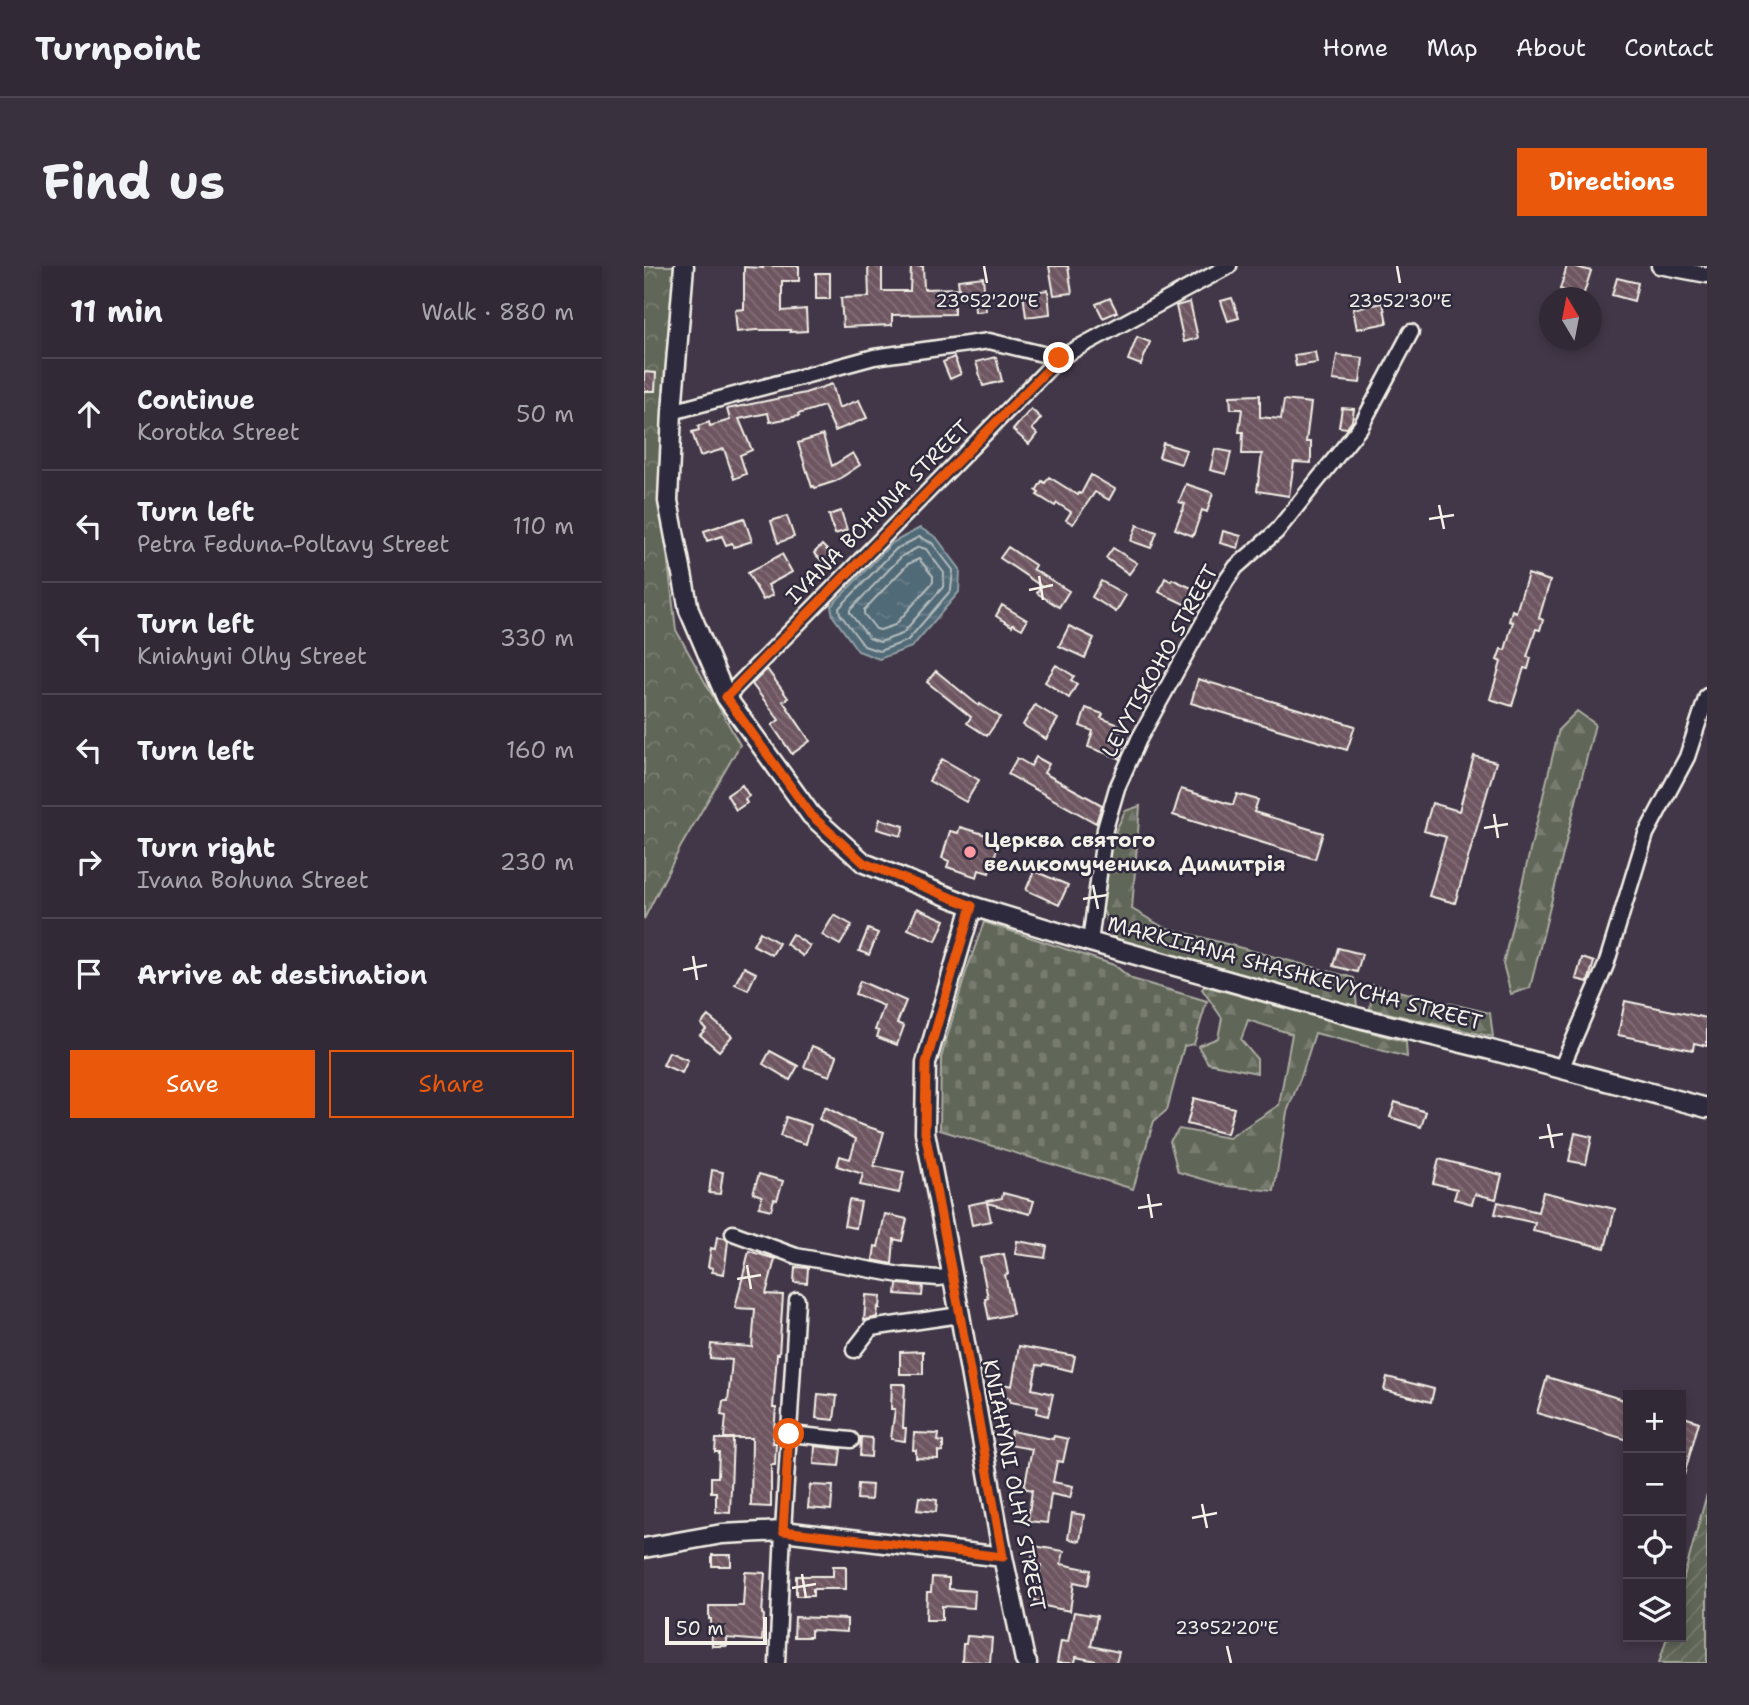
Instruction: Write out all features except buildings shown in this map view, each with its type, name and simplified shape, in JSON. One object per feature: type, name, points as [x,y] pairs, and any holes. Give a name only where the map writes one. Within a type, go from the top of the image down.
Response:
[{"type":"street","name":"MARKIIANA SHASHKEVYCHA STREET","points":[[684,266],[668,501],[689,611],[726,697],[811,815],[864,863],[972,906],[1090,942],[1356,1017],[1491,1049],[1707,1108]]},
{"type":"street","name":"IVANA BOHUNA STREET","points":[[726,697],[1059,358],[1229,266]]},
{"type":"street","points":[[1659,266],[1707,275]]},
{"type":"street","name":"LEVYTSKOHO STREET","points":[[1090,942],[1105,830],[1116,788],[1139,739],[1226,581],[1236,567],[1276,532],[1362,426],[1411,332]]},
{"type":"street","points":[[672,412],[874,357],[989,341],[1059,358]]},
{"type":"street","points":[[1561,1069],[1606,965],[1646,834],[1687,757],[1707,696]]},
{"type":"street","name":"KNIAHYNI OLHY STREET","points":[[972,906],[926,1063],[925,1132],[1003,1557],[1027,1663]]},
{"type":"street","points":[[733,1233],[796,1256],[900,1275],[938,1278],[953,1276]]},
{"type":"street","points":[[777,1663],[797,1300]]},
{"type":"street","points":[[855,1350],[871,1328],[960,1315]]},
{"type":"street","points":[[789,1434],[851,1440]]},
{"type":"street","points":[[644,1548],[722,1534],[783,1531],[1003,1557]]},
{"type":"green space","points":[[644,266],[675,266],[659,486],[676,630],[740,745],[680,848],[644,919]]},
{"type":"green space","points":[[1577,711],[1595,724],[1530,988],[1511,994],[1503,964],[1559,729]]},
{"type":"green space","points":[[1140,806],[1132,909],[1163,927],[1354,978],[1357,1007],[1115,941],[1101,905],[1109,845],[1125,811]]},
{"type":"green space","points":[[984,922],[1114,965],[1132,979],[1207,1001],[1194,1044],[1184,1046],[1167,1110],[1154,1121],[1133,1189],[940,1130],[941,1058]]},
{"type":"green space","points":[[1373,985],[1490,1013],[1493,1037],[1370,1009]]},
{"type":"green space","points":[[1205,986],[1406,1042],[1407,1057],[1315,1033],[1287,1112],[1274,1191],[1227,1186],[1178,1172],[1170,1141],[1179,1129],[1229,1138],[1279,1105],[1292,1034],[1248,1020],[1241,1040],[1257,1059],[1257,1073],[1208,1063],[1198,1046],[1218,1038],[1222,1018],[1202,989]]},
{"type":"green space","points":[[1707,1494],[1707,1663],[1659,1663],[1665,1642],[1686,1642],[1686,1569]]},
{"type":"water","points":[[920,528],[936,537],[960,569],[959,592],[912,647],[879,659],[858,651],[833,616],[831,606],[892,543]]},
{"type":"place","name":"Церква святого великомученика Димитрія","points":[[970,852]]},
{"type":"route","points":[[789,1434],[783,1531],[1003,1557],[925,1132],[926,1063],[972,906],[864,863],[811,815],[726,697],[1059,358]]}]
